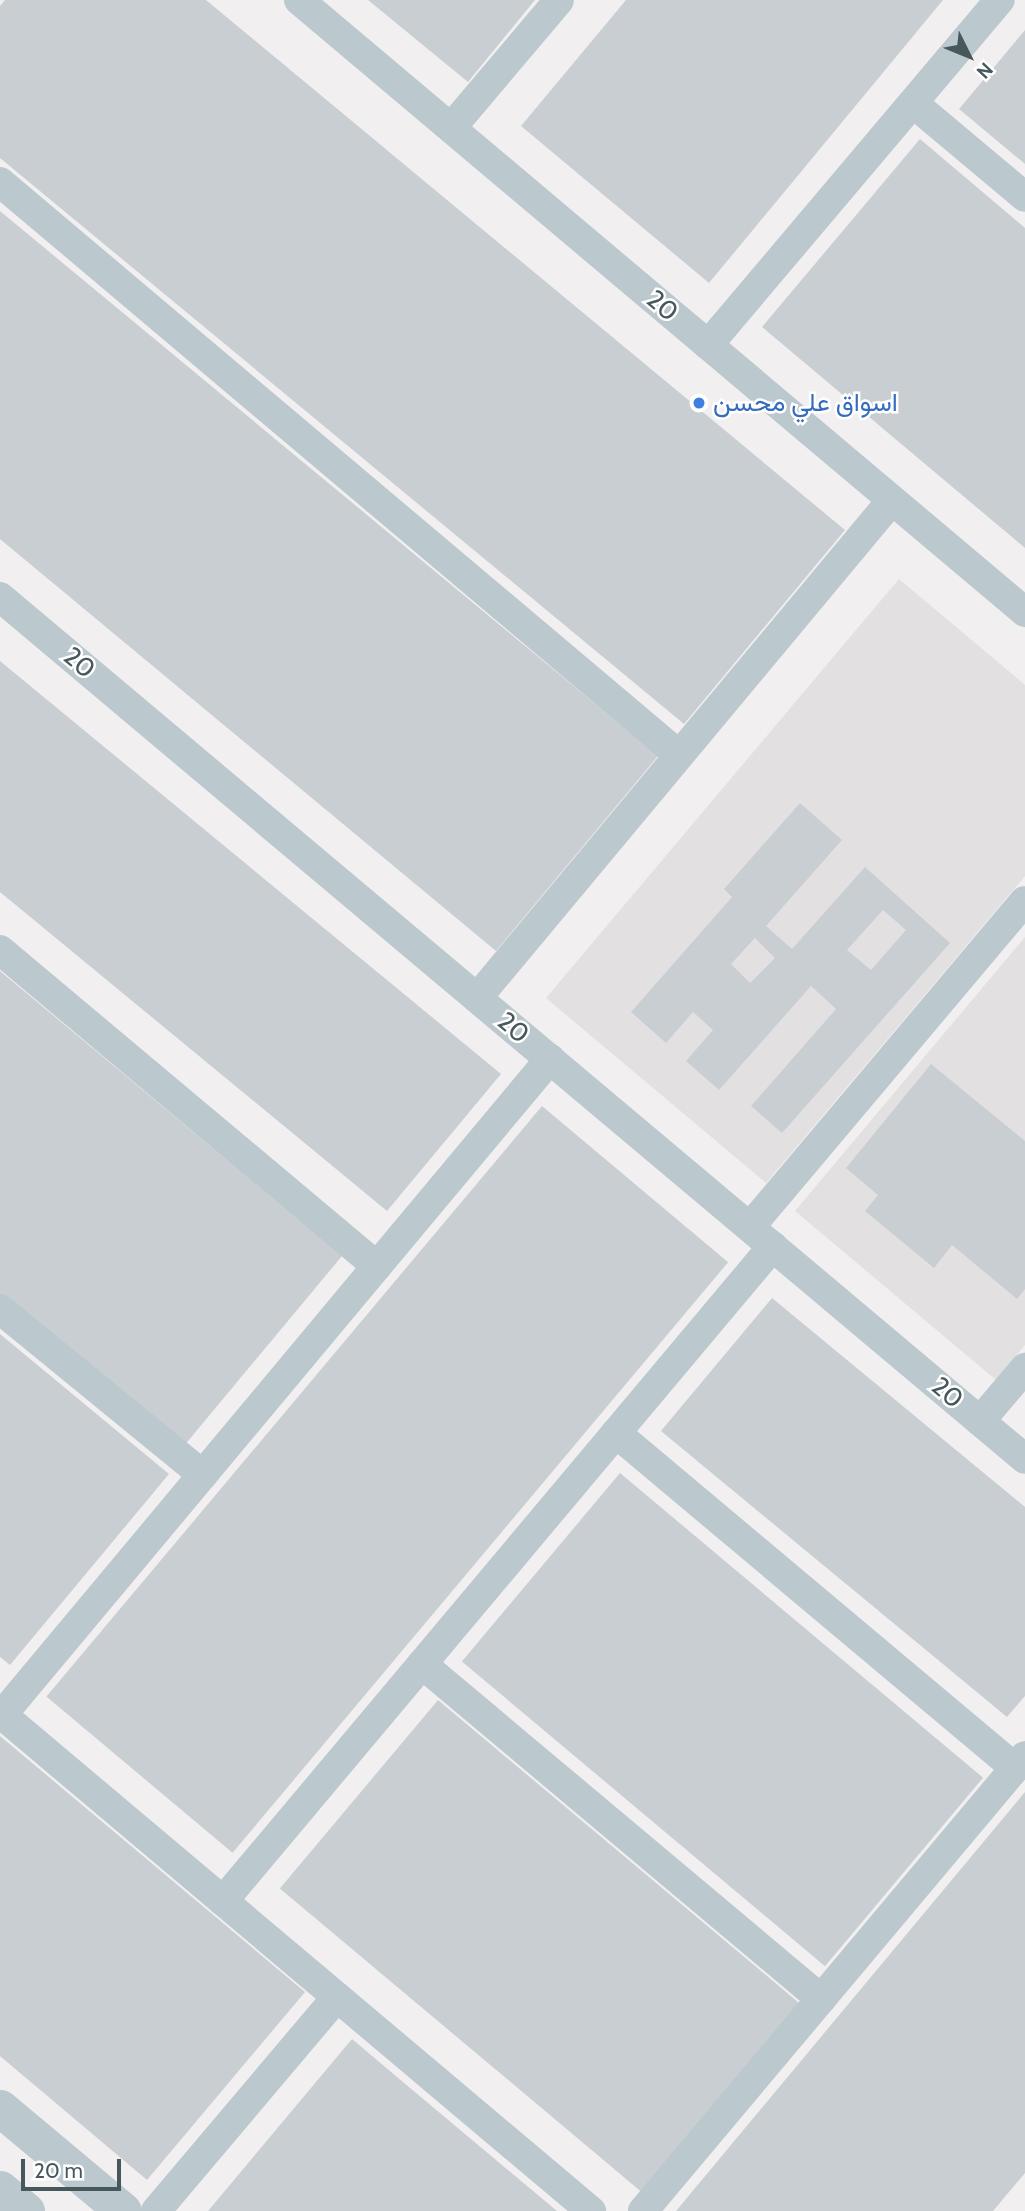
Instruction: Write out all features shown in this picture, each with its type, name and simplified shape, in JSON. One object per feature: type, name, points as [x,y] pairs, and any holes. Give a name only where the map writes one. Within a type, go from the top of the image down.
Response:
[{"type":"street","name":"20","points":[[299,0],[1025,612]]},
{"type":"street","points":[[451,128],[559,0]]},
{"type":"street","points":[[708,345],[1000,0]]},
{"type":"street","points":[[913,103],[1025,197]]},
{"type":"street","points":[[0,182],[679,755]]},
{"type":"street","points":[[477,998],[892,500]]},
{"type":"street","name":"20","points":[[0,597],[1025,1459]]},
{"type":"street","points":[[750,1227],[1025,901]]},
{"type":"street","points":[[0,950],[377,1266]]},
{"type":"street","points":[[550,1059],[1,1714],[591,2211]]},
{"type":"street","points":[[223,1901],[773,1246]]},
{"type":"street","points":[[0,1310],[203,1475]]},
{"type":"street","points":[[980,1421],[1025,1368]]},
{"type":"street","points":[[615,1433],[1020,1762],[643,2211]]},
{"type":"street","points":[[422,1664],[821,1999]]},
{"type":"street","points":[[156,2211],[337,1997]]},
{"type":"street","points":[[0,2108],[123,2211]]},
{"type":"street","points":[[0,2189],[26,2211]]},
{"type":"shaded area","points":[[899,579],[1025,685],[1025,876],[766,1183],[546,998]]},
{"type":"shaded area","points":[[1025,937],[1025,1345],[996,1380],[795,1211]]},
{"type":"building","points":[[5,0],[206,0],[845,530],[684,724],[0,158],[0,6]]},
{"type":"building","points":[[368,0],[535,0],[468,82]]},
{"type":"building","points":[[626,0],[943,0],[709,283],[521,126]]},
{"type":"building","points":[[1025,30],[1025,164],[959,109]]},
{"type":"building","points":[[920,139],[1025,228],[1025,548],[762,327]]},
{"type":"building","points":[[0,211],[658,756],[496,951],[0,539]]},
{"type":"building","points":[[0,661],[501,1074],[387,1211],[0,892]]},
{"type":"building","points":[[800,803],[842,840],[766,926],[792,949],[865,867],[950,943],[782,1133],[751,1106],[836,1009],[811,986],[719,1090],[686,1061],[713,1030],[693,1012],[666,1043],[631,1012],[732,897],[724,889]],"holes":[[[883,910],[906,930],[871,970],[847,950]],[[755,938],[775,958],[750,983],[731,964]]]},
{"type":"building","points":[[0,971],[342,1256],[183,1447],[0,1296]]},
{"type":"building","points":[[931,1064],[1025,1141],[1025,1289],[1017,1299],[952,1245],[934,1268],[865,1211],[878,1195],[846,1168]]},
{"type":"building","points":[[542,1106],[728,1262],[233,1853],[46,1697]]},
{"type":"building","points":[[772,1298],[1025,1507],[1025,1696],[1007,1717],[661,1431]]},
{"type":"building","points":[[0,1334],[169,1474],[10,1665],[0,1657]]},
{"type":"building","points":[[620,1473],[983,1778],[825,1966],[462,1661]]},
{"type":"building","points":[[438,1700],[801,2005],[643,2193],[280,1888]]},
{"type":"building","points":[[0,1736],[305,1992],[147,2180],[0,2056]]},
{"type":"building","points":[[1025,1792],[1025,2173],[993,2211],[676,2211]]},
{"type":"building","points":[[352,2039],[397,2077],[557,2211],[208,2211]]},
{"type":"place","name":"اسواق علي محسن","points":[[699,403]]}]
